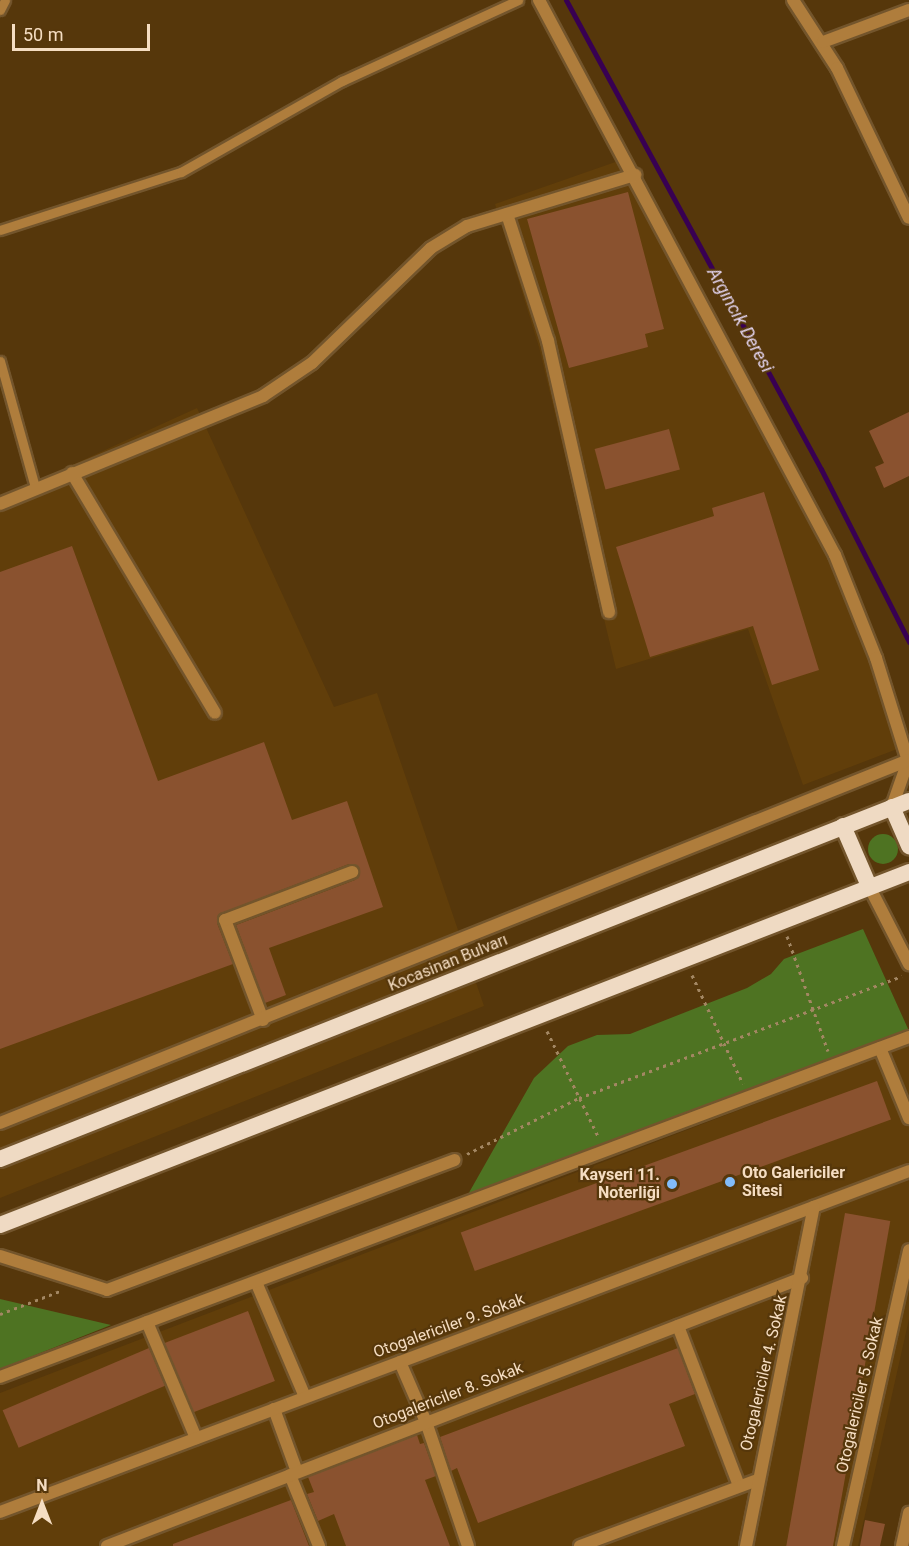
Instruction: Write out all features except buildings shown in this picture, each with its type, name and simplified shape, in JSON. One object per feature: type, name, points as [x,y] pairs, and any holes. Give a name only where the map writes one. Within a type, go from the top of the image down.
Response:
[{"type":"highway","name":"Kocasinan Bulvarı","points":[[0,1159],[909,801]]},
{"type":"highway","points":[[892,807],[909,846]]},
{"type":"highway","points":[[843,826],[870,886]]},
{"type":"highway","points":[[0,1225],[538,1013],[909,872]]},
{"type":"street","points":[[539,0],[635,175],[835,555],[876,658],[908,761],[892,807]]},
{"type":"street","points":[[793,0],[823,42],[909,219]]},
{"type":"street","points":[[823,42],[909,10]]},
{"type":"street","points":[[0,504],[34,487],[216,418],[263,396],[312,363],[431,248],[467,226],[635,175]]},
{"type":"street","points":[[507,214],[548,341],[609,612]]},
{"type":"street","points":[[72,473],[215,713]]},
{"type":"street","points":[[0,1123],[908,761]]},
{"type":"street","points":[[263,1020],[225,920],[352,872]]},
{"type":"street","points":[[870,886],[909,964]]},
{"type":"street","points":[[0,1377],[909,1037]]},
{"type":"street","points":[[880,1048],[909,1118]]},
{"type":"street","points":[[0,1256],[107,1290],[455,1160]]},
{"type":"street","name":"Otogalericiler 9. Sokak","points":[[0,1512],[909,1171]]},
{"type":"street","name":"Otogalericiler 4. Sokak","points":[[746,1546],[757,1480],[802,1278],[814,1207]]},
{"type":"street","name":"Otogalericiler 5. Sokak","points":[[843,1546],[909,1250]]},
{"type":"street","name":"Otogalericiler 8. Sokak","points":[[106,1546],[802,1278]]},
{"type":"street","points":[[256,1282],[305,1397]]},
{"type":"street","points":[[147,1323],[196,1438]]},
{"type":"street","points":[[678,1326],[739,1486]]},
{"type":"street","points":[[400,1362],[426,1422],[468,1546]]},
{"type":"street","points":[[274,1409],[320,1546]]},
{"type":"street","points":[[580,1546],[757,1480]]},
{"type":"street","points":[[902,1546],[909,1513]]},
{"type":"lane","points":[[0,10],[5,0]]},
{"type":"lane","points":[[0,230],[181,172],[342,81],[518,0]]},
{"type":"lane","points":[[0,362],[34,487]]},
{"type":"path","points":[[781,921],[833,1065]]},
{"type":"path","points":[[683,957],[749,1097]]},
{"type":"path","points":[[455,1160],[579,1098],[909,974]]},
{"type":"path","points":[[538,1013],[605,1151]]},
{"type":"path","points":[[0,1314],[82,1282]]},
{"type":"shaded area","points":[[624,159],[778,442],[844,589],[905,746],[803,785],[748,629],[616,669],[539,347],[495,204]]},
{"type":"shaded area","points":[[197,408],[334,707],[377,693],[484,1006],[0,1198],[0,498]]},
{"type":"shaded area","name":"Oto Galericiler Sitesi","points":[[909,1045],[909,1319],[858,1546],[0,1546],[0,1393]]},
{"type":"green space","points":[[883,834],[894,838],[898,849],[894,860],[883,864],[872,860],[868,849],[872,838]]},
{"type":"green space","points":[[863,929],[909,1031],[462,1205],[534,1078],[568,1046],[597,1035],[630,1034],[747,988],[771,974],[784,959]]},
{"type":"green space","points":[[0,1299],[111,1325],[0,1369]]},
{"type":"waterway","name":"Argıncık Deresi","points":[[566,0],[821,469],[909,642]]},
{"type":"place","name":"Oto Galericiler Sitesi","points":[[730,1182]]},
{"type":"place","name":"Kayseri 11. Noterliği","points":[[672,1184]]}]
